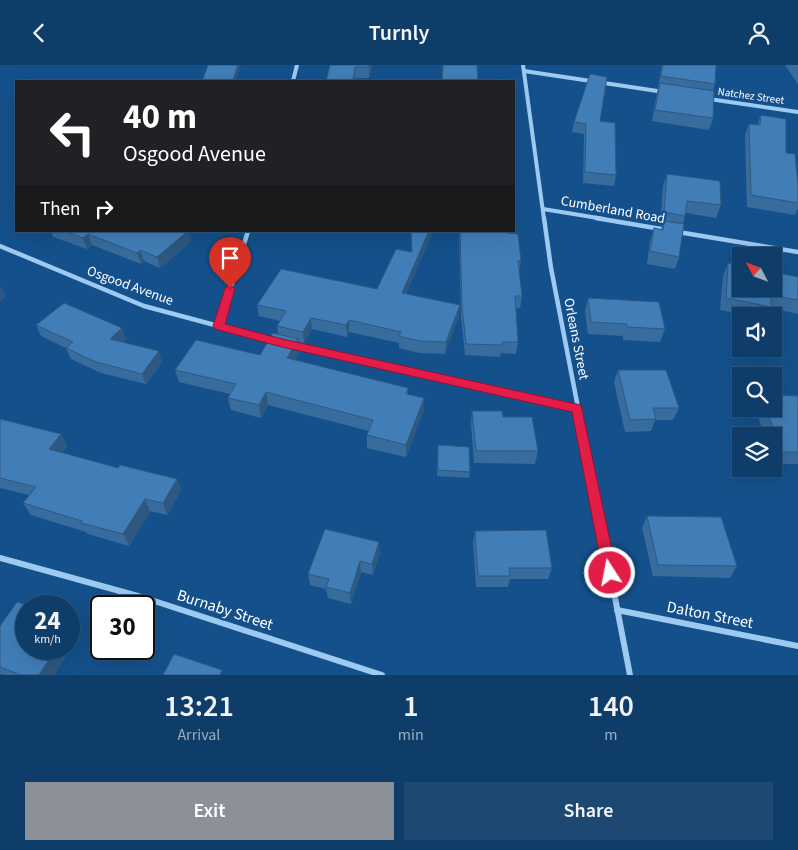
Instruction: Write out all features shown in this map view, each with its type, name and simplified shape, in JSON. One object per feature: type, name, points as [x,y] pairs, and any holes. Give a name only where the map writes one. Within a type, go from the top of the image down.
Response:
[{"type":"street","points":[[293,80],[297,65]]},
{"type":"street","points":[[523,68],[671,93]]},
{"type":"street","name":"Orleans Street","points":[[523,68],[551,268],[630,675]]},
{"type":"street","name":"Natchez Street","points":[[700,97],[798,112]]},
{"type":"street","name":"Cumberland Road","points":[[543,209],[798,253]]},
{"type":"street","points":[[219,326],[248,232]]},
{"type":"street","name":"Osgood Avenue","points":[[0,246],[144,306],[278,342]]},
{"type":"street","points":[[287,345],[577,408]]},
{"type":"street","name":"Burnaby Street","points":[[0,558],[56,571],[382,675]]},
{"type":"street","name":"Dalton Street","points":[[617,610],[798,647]]},
{"type":"building","points":[[208,65],[238,65],[233,80],[202,80]]},
{"type":"building","points":[[330,65],[369,65],[369,67],[355,67],[353,80],[326,80]]},
{"type":"building","points":[[443,65],[477,65],[478,80],[442,80]]},
{"type":"building","points":[[663,65],[716,65],[715,84],[661,76]]},
{"type":"building","points":[[590,74],[607,77],[600,121],[615,123],[616,175],[585,172],[586,124],[574,122]]},
{"type":"building","points":[[660,83],[714,91],[713,118],[655,110]]},
{"type":"building","points":[[761,115],[786,119],[786,153],[795,154],[798,203],[751,195],[749,124],[760,125]]},
{"type":"building","points":[[667,174],[720,181],[721,205],[687,201],[685,216],[664,212]]},
{"type":"building","points":[[664,221],[684,224],[679,257],[650,251],[654,228],[663,230]]},
{"type":"building","points":[[67,232],[187,232],[157,257],[140,250],[137,253],[88,234],[83,238]]},
{"type":"building","points":[[411,232],[429,232],[402,293],[460,305],[446,342],[419,341],[399,336],[401,332],[349,320],[346,325],[311,318],[303,332],[277,326],[286,311],[257,305],[281,269],[377,289],[396,249],[412,252]]},
{"type":"building","points":[[460,232],[506,232],[518,234],[521,261],[518,261],[522,296],[515,296],[518,342],[502,342],[502,345],[466,344],[462,307]]},
{"type":"building","points":[[728,263],[732,264],[732,297],[771,297],[771,307],[726,298]]},
{"type":"building","points":[[782,274],[798,277],[798,300],[782,297]]},
{"type":"building","points":[[588,298],[659,302],[665,329],[627,327],[627,324],[591,322]]},
{"type":"building","points":[[64,303],[122,328],[110,339],[159,351],[142,374],[96,362],[66,348],[73,342],[36,325]]},
{"type":"building","points":[[273,333],[298,339],[287,358],[408,388],[406,394],[424,398],[406,445],[367,435],[373,420],[266,392],[259,405],[228,398],[236,384],[175,370],[196,340],[260,355]]},
{"type":"building","points":[[618,370],[666,370],[679,408],[653,408],[656,419],[630,420]]},
{"type":"building","points":[[782,395],[798,396],[798,452],[782,452],[782,427],[773,427],[769,417],[782,417]]},
{"type":"building","points":[[472,411],[502,411],[503,417],[532,417],[538,451],[476,451]]},
{"type":"building","points":[[0,419],[61,434],[49,449],[118,468],[120,465],[177,479],[163,503],[145,499],[123,534],[81,523],[82,521],[23,503],[36,487],[0,478]]},
{"type":"building","points":[[438,445],[469,447],[470,472],[438,470]]},
{"type":"building","points":[[647,516],[721,517],[737,566],[658,565]]},
{"type":"building","points":[[325,529],[379,542],[372,564],[360,561],[350,593],[326,587],[329,579],[308,574]]},
{"type":"building","points":[[546,530],[552,568],[509,568],[510,576],[478,576],[475,531]]},
{"type":"building","points":[[15,605],[15,660],[49,660],[39,675],[21,675],[0,667],[0,626]]},
{"type":"building","points":[[174,654],[222,670],[220,675],[163,675]]},
{"type":"route","points":[[230,288],[219,326],[278,342],[412,373],[577,408],[610,573]]}]
